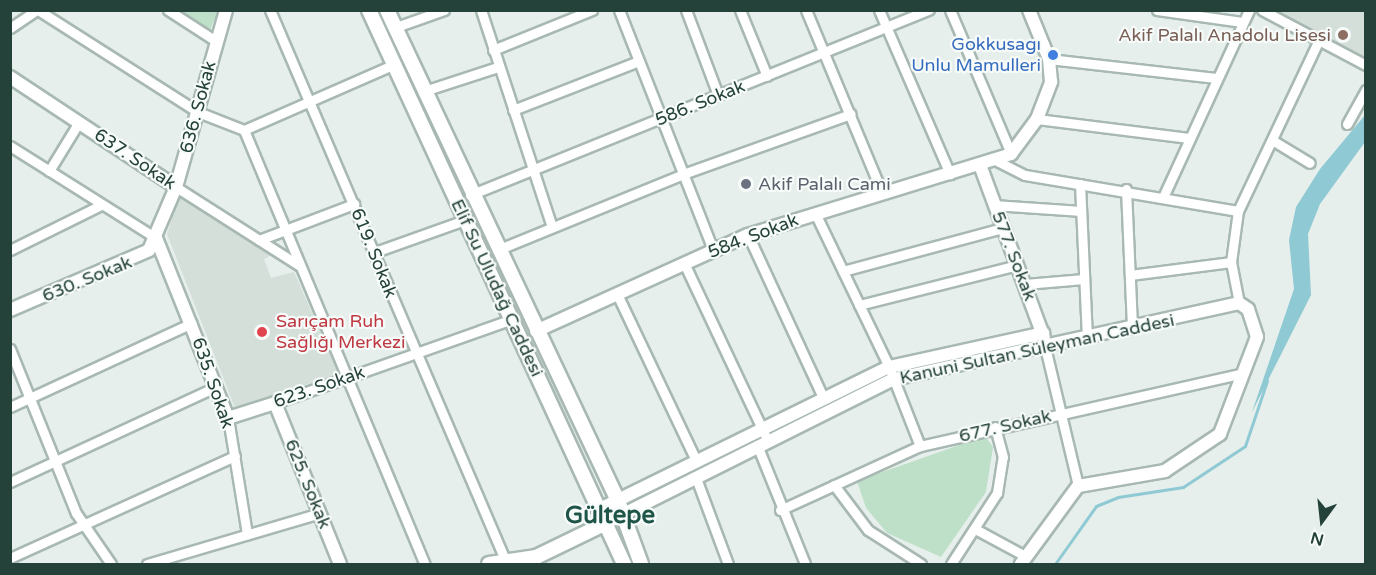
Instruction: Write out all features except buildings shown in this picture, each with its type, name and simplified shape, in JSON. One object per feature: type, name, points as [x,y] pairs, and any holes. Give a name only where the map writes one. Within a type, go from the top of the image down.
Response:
[{"type":"main road","name":"Elif Su Uludağ Caddesi","points":[[369,10],[624,564]]},
{"type":"main road","name":"Elif Su Uludağ Caddesi","points":[[387,10],[470,195],[618,501],[641,564]]},
{"type":"main road","points":[[489,564],[522,563],[580,532],[600,509]]},
{"type":"main road","name":"Kanuni Sultan Süleyman Caddesi","points":[[580,532],[606,523]]},
{"type":"street","points":[[10,28],[38,10],[198,112],[244,130],[311,104],[393,64]]},
{"type":"street","points":[[168,10],[216,41]]},
{"type":"street","name":"636. Sokak","points":[[156,238],[176,187],[226,10]]},
{"type":"street","name":"619. Sokak","points":[[270,10],[375,252],[414,354],[506,562]]},
{"type":"street","points":[[396,27],[444,10]]},
{"type":"street","points":[[481,10],[531,172],[552,227]]},
{"type":"street","points":[[493,50],[591,10]]},
{"type":"street","points":[[619,10],[713,250]]},
{"type":"street","points":[[686,10],[718,95]]},
{"type":"street","points":[[740,10],[767,76]]},
{"type":"street","points":[[806,10],[882,193]]},
{"type":"street","points":[[879,10],[950,174]]},
{"type":"street","name":"586. Sokak","points":[[470,195],[718,95],[825,55],[929,10]]},
{"type":"street","points":[[950,10],[1011,154]]},
{"type":"street","points":[[1011,154],[1037,119],[1051,82],[1049,59],[1029,10]]},
{"type":"street","points":[[1157,10],[1242,22]]},
{"type":"street","points":[[1164,195],[1249,10]]},
{"type":"street","points":[[1262,10],[1365,65]]},
{"type":"street","points":[[977,530],[1023,560],[1078,486],[1165,471],[1185,460],[1224,428],[1240,374],[1258,327],[1255,316],[1239,303],[1231,262],[1238,211],[1319,40]]},
{"type":"street","points":[[1049,59],[1216,78]]},
{"type":"street","points":[[513,110],[639,60]]},
{"type":"street","points":[[424,91],[498,67]]},
{"type":"street","name":"637. Sokak","points":[[10,77],[301,267]]},
{"type":"street","points":[[1347,124],[1365,90]]},
{"type":"street","points":[[497,250],[683,174],[851,114]]},
{"type":"street","points":[[1037,119],[1189,138]]},
{"type":"street","points":[[49,171],[79,122]]},
{"type":"street","points":[[244,130],[425,564]]},
{"type":"street","points":[[1272,140],[1310,163]]},
{"type":"street","points":[[10,146],[156,238]]},
{"type":"street","name":"584. Sokak","points":[[536,331],[748,235],[882,193],[997,161],[1011,154]]},
{"type":"street","points":[[997,161],[1025,175],[1164,195],[1238,211]]},
{"type":"street","name":"577. Sokak","points":[[980,165],[1043,333],[1045,347]]},
{"type":"street","points":[[1080,184],[1087,338]]},
{"type":"street","points":[[1126,189],[1132,329]]},
{"type":"street","points":[[259,240],[354,204]]},
{"type":"street","points":[[12,248],[101,205]]},
{"type":"street","points":[[994,205],[1081,211]]},
{"type":"street","points":[[815,213],[891,373],[920,446]]},
{"type":"street","points":[[375,252],[465,220]]},
{"type":"street","points":[[843,271],[1002,228]]},
{"type":"street","points":[[748,235],[823,398]]},
{"type":"street","name":"630. Sokak","points":[[10,310],[144,255],[156,238]]},
{"type":"street","name":"635. Sokak","points":[[156,238],[192,323],[228,418],[247,534]]},
{"type":"street","points":[[1130,275],[1231,262]]},
{"type":"street","points":[[684,263],[762,427],[763,443],[780,510],[804,564]]},
{"type":"street","points":[[859,306],[1017,265]]},
{"type":"street","points":[[1025,284],[1084,279]]},
{"type":"street","points":[[617,294],[696,460]]},
{"type":"street","name":"Kanuni Sultan Süleyman Caddesi","points":[[606,523],[763,443],[891,373],[1045,347],[1239,303]]},
{"type":"street","name":"623. Sokak","points":[[228,418],[512,319]]},
{"type":"street","points":[[10,407],[192,323]]},
{"type":"street","points":[[600,509],[823,398],[891,373],[1043,333]]},
{"type":"street","points":[[1045,347],[1078,486]]},
{"type":"street","points":[[10,349],[52,462],[82,524],[111,564]]},
{"type":"street","name":"677. Sokak","points":[[780,510],[920,446],[1240,374]]},
{"type":"street","points":[[10,482],[216,387]]},
{"type":"street","name":"625. Sokak","points":[[275,403],[340,564]]},
{"type":"street","points":[[951,564],[977,530],[1003,469],[995,428]]},
{"type":"street","points":[[10,558],[235,456]]},
{"type":"street","points":[[696,478],[728,564]]},
{"type":"street","points":[[834,485],[868,530],[921,564]]},
{"type":"street","points":[[147,564],[320,513]]},
{"type":"shaded area","name":"Akif Palalı Anadolu Lisesi","points":[[1277,11],[1365,11],[1365,59]]},
{"type":"shaded area","name":"Sarıçam Ruh Sağlığı Merkezi","points":[[180,194],[275,253],[264,259],[271,278],[294,272],[339,374],[235,408],[167,234]]},
{"type":"green space","points":[[180,11],[218,11],[210,30]]},
{"type":"green space","points":[[985,436],[993,447],[986,492],[941,557],[887,533],[866,508],[857,481]]},
{"type":"water","points":[[1365,115],[1365,142],[1320,204],[1308,234],[1311,295],[1252,412],[1294,289],[1289,240],[1296,207],[1320,169]]},
{"type":"waterway","points":[[1055,564],[1096,506],[1118,497],[1183,487],[1245,446],[1267,381]]},
{"type":"place","name":"Akif Palalı Anadolu Lisesi","points":[[1343,35]]},
{"type":"place","name":"Gokkusagı Unlu Mamulleri","points":[[1053,55]]},
{"type":"place","name":"Akif Palalı Cami","points":[[746,184]]},
{"type":"place","name":"Sarıçam Ruh Sağlığı Merkezi","points":[[262,332]]},
{"type":"district","name":"Gültepe","points":[[610,516]]}]
